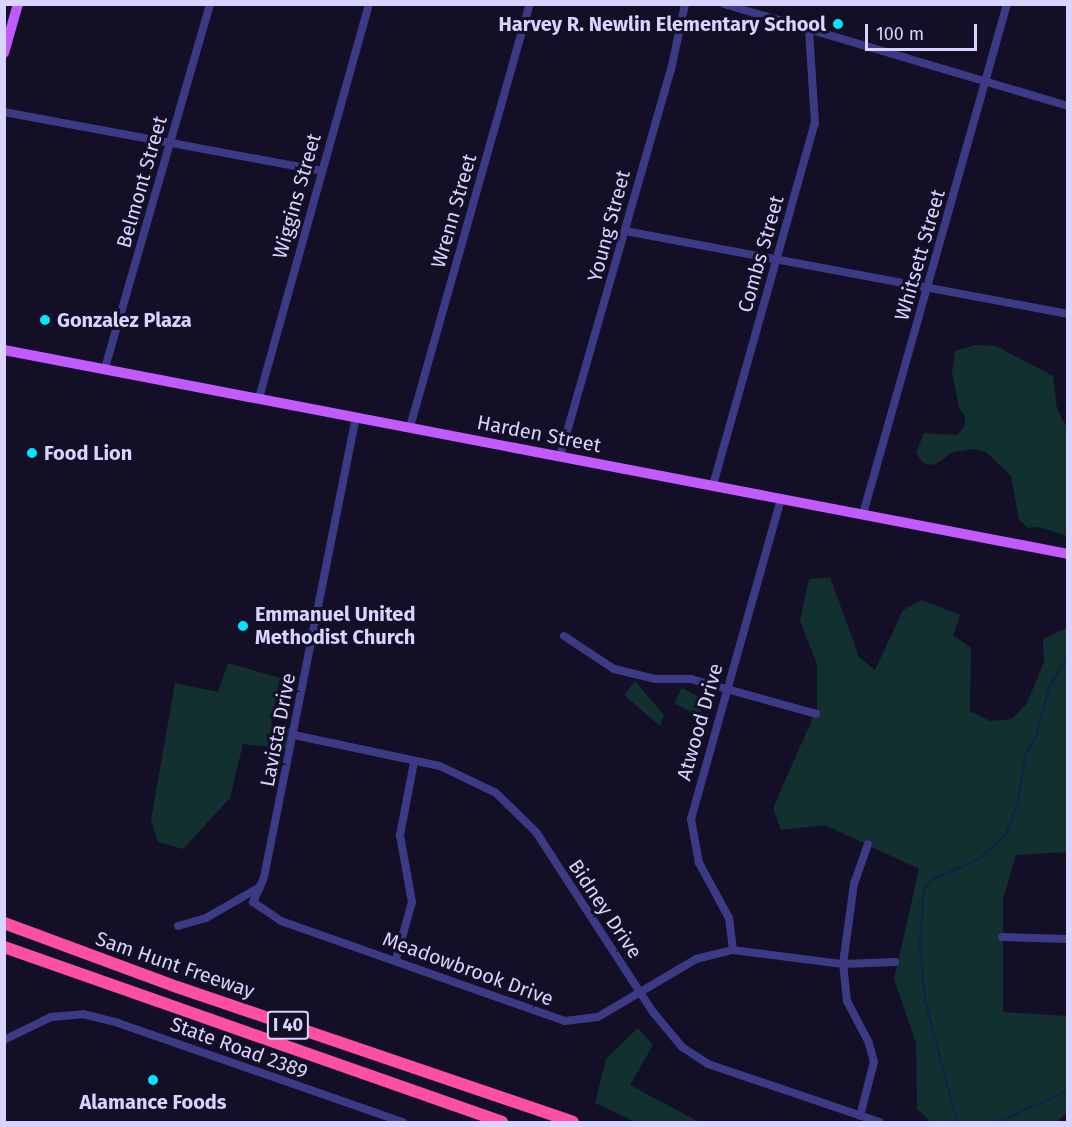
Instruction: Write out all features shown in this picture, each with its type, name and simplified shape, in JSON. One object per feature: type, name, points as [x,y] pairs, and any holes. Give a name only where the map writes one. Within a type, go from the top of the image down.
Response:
[{"type":"highway","name":"Sam Hunt Freeway","points":[[4,923],[177,987],[573,1122]]},
{"type":"highway","name":"Sam Hunt Freeway","points":[[4,947],[502,1122]]},
{"type":"main road","points":[[4,53],[18,4]]},
{"type":"main road","name":"Harden Street","points":[[4,350],[1068,554]]},
{"type":"street","name":"Belmont Street","points":[[105,368],[210,4]]},
{"type":"street","name":"Wiggins Street","points":[[259,398],[369,4]]},
{"type":"street","name":"Wrenn Street","points":[[410,427],[530,4]]},
{"type":"street","name":"Young Street","points":[[560,456],[625,231],[685,4]]},
{"type":"street","points":[[724,4],[1068,106]]},
{"type":"street","name":"Whitsett Street","points":[[863,514],[1007,4]]},
{"type":"street","name":"Combs Street","points":[[713,485],[815,123],[809,29]]},
{"type":"street","points":[[4,112],[321,171]]},
{"type":"street","points":[[625,231],[1068,314]]},
{"type":"street","name":"Lavista Drive","points":[[260,887],[294,735],[356,418]]},
{"type":"street","name":"Atwood Drive","points":[[733,950],[729,918],[699,863],[691,826],[692,807],[781,499]]},
{"type":"street","points":[[564,636],[614,669],[727,688],[816,714]]},
{"type":"street","name":"Bidney Drive","points":[[294,735],[414,762],[473,779],[522,815],[674,1038],[703,1062],[879,1122]]},
{"type":"street","points":[[396,959],[412,902],[400,835],[414,762]]},
{"type":"street","points":[[860,1116],[874,1062],[869,1044],[847,1001],[843,964],[854,884],[868,844]]},
{"type":"street","points":[[178,926],[207,918],[260,887]]},
{"type":"street","name":"Meadowbrook Drive","points":[[260,887],[253,902],[271,916],[565,1021],[598,1017],[696,959],[733,950],[843,964],[895,962]]},
{"type":"street","points":[[1002,937],[1068,939]]},
{"type":"street","name":"State Road 2389","points":[[4,1040],[36,1022],[61,1015],[83,1014],[118,1023],[403,1122]]},
{"type":"green space","points":[[975,345],[996,346],[1053,376],[1057,409],[1067,428],[1067,536],[1039,527],[1028,528],[1019,520],[1011,476],[986,452],[974,449],[953,452],[934,465],[923,463],[916,453],[924,433],[957,435],[964,427],[965,417],[959,407],[952,373],[955,351]]},
{"type":"green space","points":[[830,577],[859,657],[875,670],[903,610],[922,600],[960,615],[953,635],[971,648],[970,711],[990,721],[1012,719],[1027,703],[1044,662],[1043,639],[1067,628],[1067,852],[1016,855],[1003,899],[1003,1012],[1067,1016],[1067,1112],[1057,1122],[931,1122],[917,1109],[916,1043],[894,979],[919,869],[825,825],[781,830],[773,808],[817,708],[817,664],[800,621],[809,579]]},
{"type":"green space","points":[[228,663],[280,678],[271,725],[293,729],[289,749],[243,744],[230,798],[183,849],[158,842],[151,820],[175,683],[218,692]]},
{"type":"green space","points":[[635,681],[664,715],[660,726],[624,695]]},
{"type":"green space","points":[[682,688],[706,701],[698,716],[674,703]]},
{"type":"green space","points":[[638,1028],[653,1045],[630,1085],[699,1122],[636,1122],[595,1103],[606,1059]]},
{"type":"waterway","points":[[957,1122],[925,1000],[920,945],[924,889],[933,879],[979,859],[1006,834],[1018,802],[1025,755],[1036,736],[1049,688],[1068,655]]},
{"type":"waterway","points":[[997,1122],[1068,1091]]},
{"type":"place","name":"Harvey R. Newlin Elementary School","points":[[838,24]]},
{"type":"place","name":"Gonzalez Plaza","points":[[45,320]]},
{"type":"place","name":"Food Lion","points":[[32,453]]},
{"type":"place","name":"Emmanuel United Methodist Church","points":[[243,626]]},
{"type":"place","name":"Alamance Foods","points":[[153,1080]]}]
